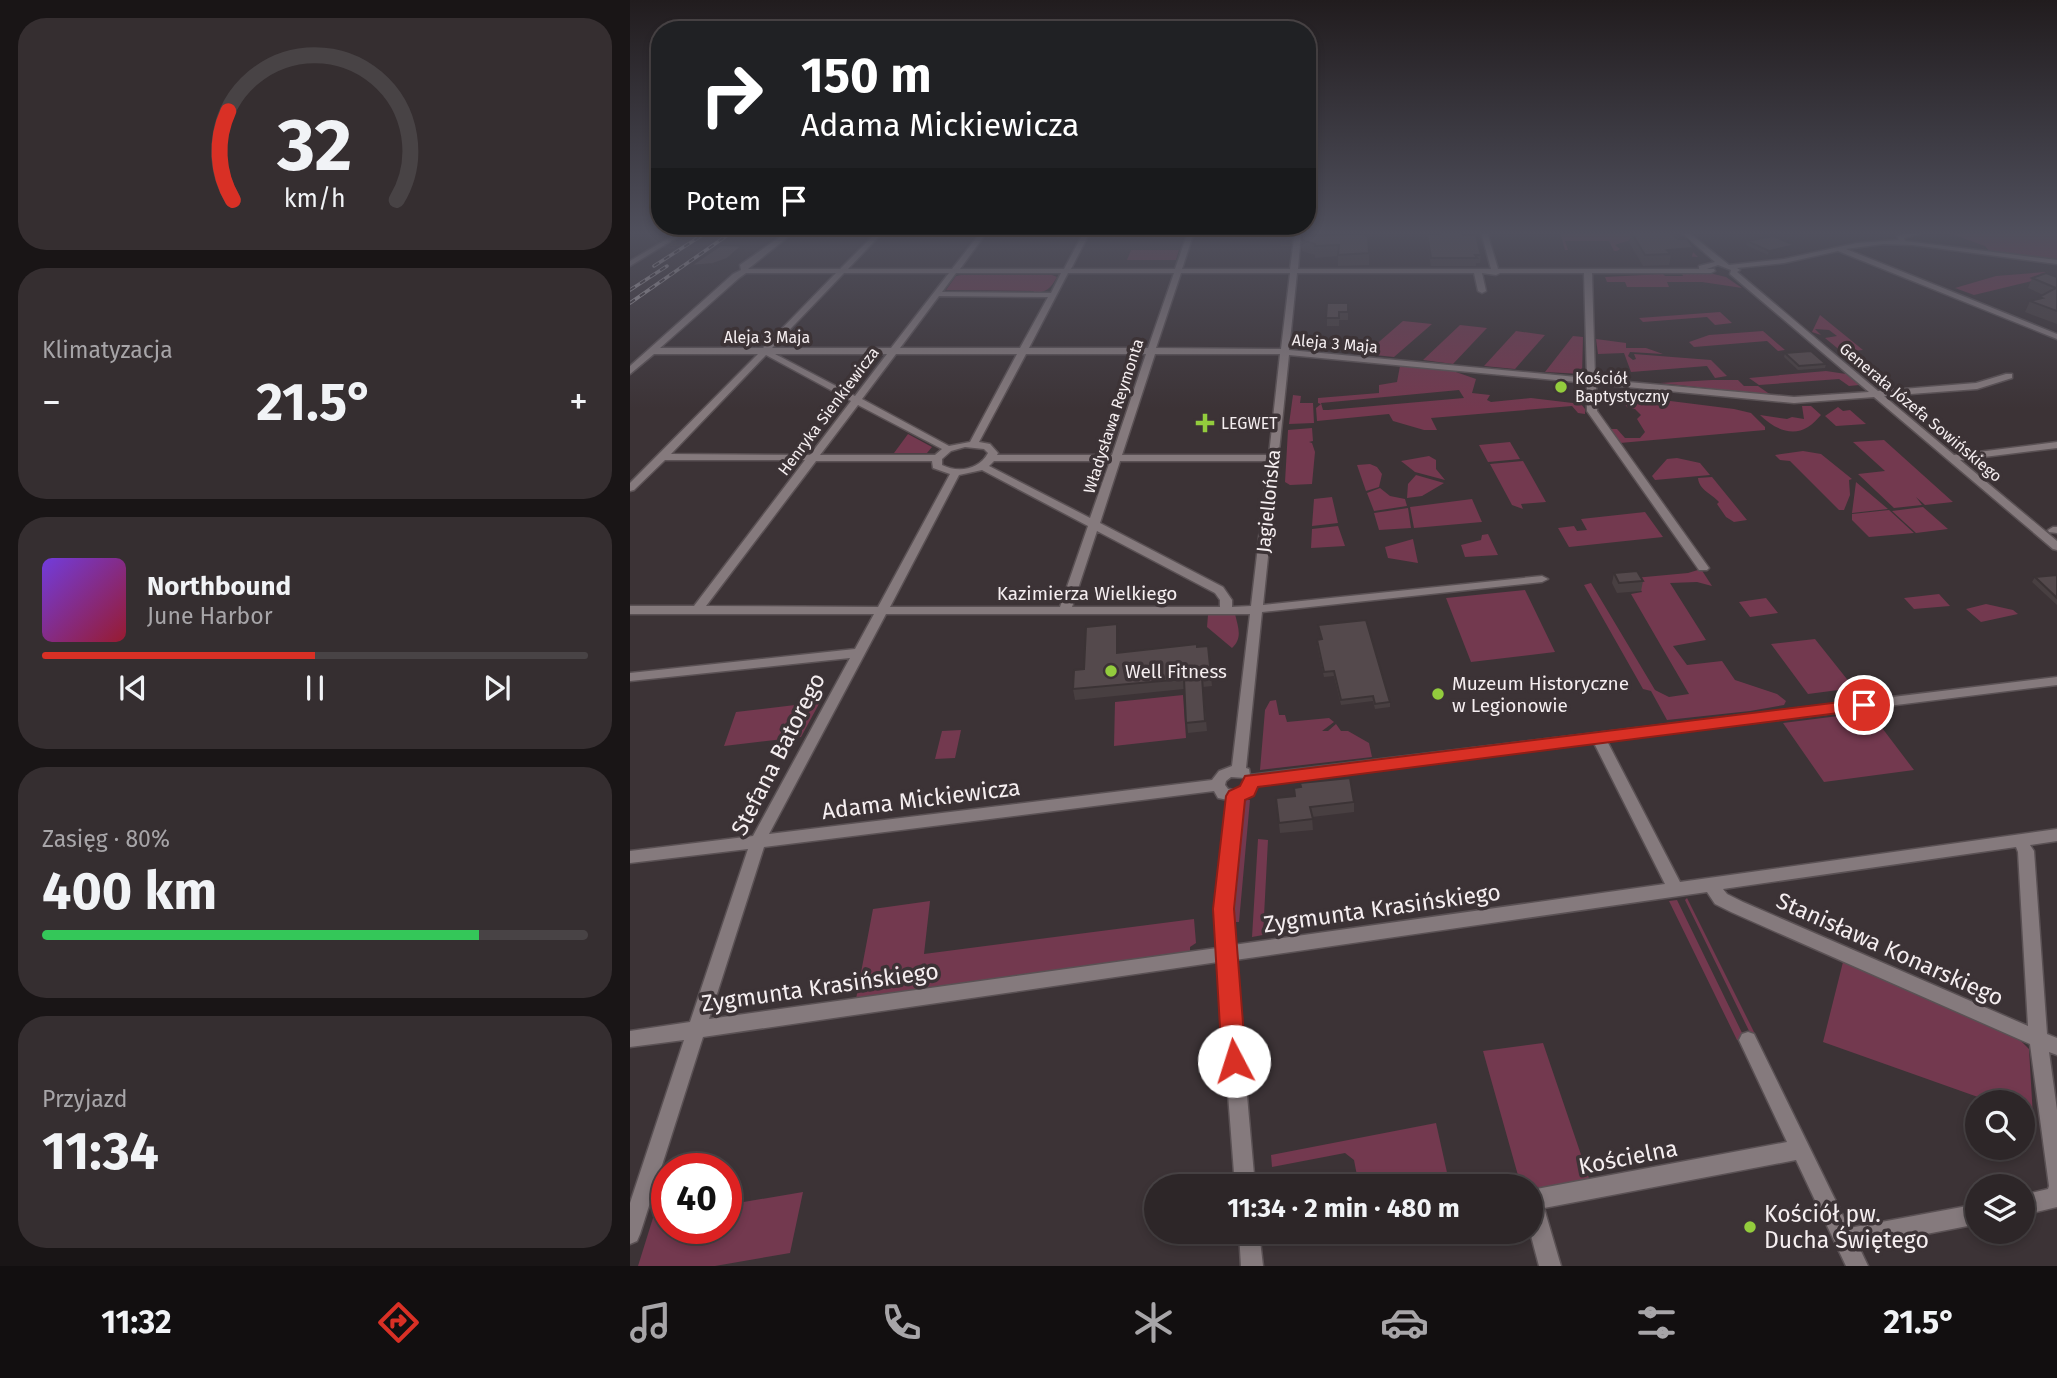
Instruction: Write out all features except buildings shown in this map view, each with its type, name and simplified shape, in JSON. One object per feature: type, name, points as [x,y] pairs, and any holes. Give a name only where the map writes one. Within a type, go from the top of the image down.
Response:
[{"type":"street","points":[[630,371],[720,291]]},
{"type":"street","points":[[630,488],[824,291]]},
{"type":"street","name":"Henryka Sienkiewicza","points":[[697,610],[939,291]]},
{"type":"street","points":[[973,443],[1055,291]]},
{"type":"street","name":"Władysława Reymonta","points":[[1065,611],[1169,291]]},
{"type":"street","name":"Jagiellońska","points":[[1245,776],[1256,609],[1291,291]]},
{"type":"street","points":[[1588,291],[1592,411],[1703,568]]},
{"type":"street","name":"Generała Józefa Sowińskiego","points":[[1755,291],[2057,547]]},
{"type":"street","points":[[1943,291],[2057,337]]},
{"type":"street","points":[[937,294],[1053,295]]},
{"type":"street","name":"Aleja 3 Maja","points":[[654,351],[1283,352],[1779,400],[1977,386],[2009,376]]},
{"type":"street","points":[[766,351],[948,449]]},
{"type":"street","points":[[663,457],[937,458],[948,449],[973,443],[991,449],[992,458]]},
{"type":"street","points":[[1952,458],[2057,445]]},
{"type":"street","points":[[937,458],[937,466],[956,472],[982,466],[992,458],[1272,458]]},
{"type":"street","points":[[982,466],[1219,590],[1225,597],[1226,611]]},
{"type":"street","points":[[631,471],[646,471]]},
{"type":"street","name":"Stefana Batorego","points":[[630,1234],[758,842],[956,472]]},
{"type":"street","name":"Kazimierza Wielkiego","points":[[630,610],[1226,611],[1542,579]]},
{"type":"street","points":[[630,677],[858,653]]},
{"type":"street","points":[[1245,776],[1248,790],[1236,796],[1223,794],[1217,785],[1219,778],[1226,773],[1245,776],[1598,738],[2057,681]]},
{"type":"street","points":[[1598,738],[1676,890]]},
{"type":"street","name":"Adama Mickiewicza","points":[[630,857],[1217,785]]},
{"type":"street","points":[[1236,796],[1224,909],[1225,956],[1244,1174]]},
{"type":"street","name":"Zygmunta Krasińskiego","points":[[630,1039],[2057,835]]},
{"type":"street","points":[[2020,841],[2026,851],[2038,1038],[2057,1181]]},
{"type":"street","name":"Stanisława Konarskiego","points":[[1712,885],[1721,899],[1737,907],[2057,1047]]},
{"type":"street","points":[[1748,1040],[1857,1266]]},
{"type":"street","name":"Kościelna","points":[[1550,1266],[1532,1200],[1801,1149]]},
{"type":"street","points":[[2035,1202],[2054,1198],[2057,1192]]},
{"type":"street","points":[[1844,1239],[1965,1216]]},
{"type":"street","points":[[1250,1244],[1252,1266]]},
{"type":"shaded area","points":[[1963,291],[1990,291],[1974,295]]},
{"type":"shaded area","points":[[1720,312],[1732,323],[1715,325],[1707,317],[1643,322],[1639,318]]},
{"type":"shaded area","points":[[1820,315],[1863,350],[1842,352],[1825,338],[1837,336],[1829,330],[1815,329],[1821,335],[1812,332]]},
{"type":"shaded area","points":[[1403,321],[1432,324],[1394,357],[1365,354]]},
{"type":"shaded area","points":[[1460,325],[1487,328],[1453,364],[1423,360]]},
{"type":"shaded area","points":[[1516,331],[1545,335],[1515,369],[1484,366]]},
{"type":"shaded area","points":[[1763,331],[1785,350],[1778,351],[1767,341],[1694,347],[1689,342],[1709,335]]},
{"type":"shaded area","points":[[1573,336],[1583,337],[1582,374],[1545,372]]},
{"type":"shaded area","points":[[1596,339],[1626,343],[1626,348],[1646,348],[1663,354],[1630,352],[1628,356],[1633,360],[1636,359],[1634,354],[1711,360],[1727,376],[1715,378],[1707,366],[1631,372],[1624,353],[1598,354]]},
{"type":"shaded area","points":[[1400,366],[1453,371],[1476,379],[1472,393],[1490,395],[1487,400],[1491,402],[1531,398],[1581,404],[1585,414],[1578,413],[1572,406],[1431,418],[1437,430],[1424,430],[1393,421],[1389,414],[1317,421],[1316,408],[1321,404],[1318,403],[1318,398],[1379,393],[1379,385],[1397,382]],"holes":[[[1459,390],[1464,398],[1328,410],[1323,410],[1321,403]]]},
{"type":"shaded area","points":[[1826,371],[1846,374],[1859,385],[1849,386],[1839,379],[1759,385],[1749,378]]},
{"type":"shaded area","points":[[1738,380],[1744,386],[1758,386],[1771,395],[1660,383]]},
{"type":"shaded area","points":[[1599,392],[1734,409],[1751,413],[1765,430],[1620,443],[1610,429],[1617,429],[1625,438],[1640,438],[1645,432],[1637,419],[1641,415],[1635,409],[1628,408],[1621,400],[1605,399]]},
{"type":"shaded area","points":[[1293,395],[1301,396],[1300,403],[1313,403],[1314,423],[1289,424]]},
{"type":"shaded area","points":[[1802,406],[1811,406],[1821,415],[1802,430],[1782,430],[1760,415],[1804,419]]},
{"type":"shaded area","points":[[1838,407],[1843,411],[1850,410],[1866,424],[1836,426],[1825,416]]},
{"type":"shaded area","points":[[1312,428],[1313,441],[1309,442],[1315,452],[1312,484],[1290,485],[1285,482],[1288,430]]},
{"type":"shaded area","points":[[908,434],[932,447],[927,453],[894,453]]},
{"type":"shaded area","points":[[1884,440],[1953,502],[1925,505],[1916,497],[1922,505],[1894,508],[1858,474],[1885,471],[1853,442]]},
{"type":"shaded area","points":[[1510,442],[1520,459],[1488,462],[1479,445]]},
{"type":"shaded area","points":[[1803,451],[1821,454],[1852,479],[1849,480],[1850,495],[1844,510],[1839,510],[1790,461],[1780,460],[1775,455]]},
{"type":"shaded area","points":[[1429,456],[1436,460],[1436,469],[1445,480],[1415,472],[1401,461]]},
{"type":"shaded area","points":[[1677,458],[1700,463],[1710,475],[1655,480],[1652,476],[1667,459]]},
{"type":"shaded area","points":[[1523,461],[1546,502],[1521,504],[1523,509],[1512,505],[1490,464]]},
{"type":"shaded area","points":[[1370,464],[1377,467],[1382,474],[1379,487],[1366,491],[1357,465]]},
{"type":"shaded area","points":[[1416,475],[1444,483],[1422,496],[1407,498],[1408,484]]},
{"type":"shaded area","points":[[1712,477],[1747,520],[1734,522],[1726,517],[1717,504],[1719,502],[1703,489],[1698,478]]},
{"type":"shaded area","points":[[1856,482],[1888,509],[1852,513]]},
{"type":"shaded area","points":[[1380,488],[1390,496],[1405,499],[1407,506],[1374,511],[1367,493]]},
{"type":"shaded area","points":[[1332,497],[1338,523],[1312,526],[1314,499]]},
{"type":"shaded area","points":[[1472,499],[1482,522],[1414,528],[1410,507]]},
{"type":"shaded area","points":[[1923,507],[1948,529],[1916,533],[1892,511]]},
{"type":"shaded area","points":[[1408,508],[1411,528],[1379,530],[1374,513]]},
{"type":"shaded area","points":[[1889,510],[1914,533],[1869,537],[1852,520],[1852,514]]},
{"type":"shaded area","points":[[1645,512],[1663,537],[1569,547],[1558,528],[1574,526],[1577,531],[1587,530],[1581,519]]},
{"type":"shaded area","points":[[1338,526],[1345,546],[1311,548],[1312,529]]},
{"type":"shaded area","points":[[1488,534],[1498,555],[1465,557],[1461,545],[1481,540],[1482,535]]},
{"type":"shaded area","points":[[1413,539],[1418,563],[1388,558],[1385,547]]},
{"type":"shaded area","points":[[1701,569],[1712,586],[1697,582],[1670,583],[1706,640],[1673,646],[1687,665],[1722,661],[1735,680],[1777,694],[1786,701],[1784,705],[1667,720],[1651,691],[1643,689],[1584,585],[1591,583],[1655,690],[1669,697],[1689,694],[1631,594],[1642,592],[1634,578],[1688,573]]},
{"type":"shaded area","points":[[1525,590],[1555,652],[1471,662],[1446,598]]},
{"type":"shaded area","points":[[1939,594],[1950,606],[1914,609],[1904,598]]},
{"type":"shaded area","points":[[1766,598],[1778,613],[1750,617],[1739,602]]},
{"type":"shaded area","points":[[1986,604],[2013,610],[2018,614],[1981,622],[1966,609]]},
{"type":"shaded area","points":[[1235,614],[1239,636],[1232,648],[1207,627],[1208,615]]},
{"type":"shaded area","points":[[1815,639],[1854,688],[1808,694],[1771,644]]},
{"type":"shaded area","points":[[1183,695],[1186,738],[1114,746],[1115,702]]},
{"type":"shaded area","points":[[1276,700],[1279,715],[1285,715],[1287,722],[1329,718],[1334,722],[1322,731],[1328,731],[1336,724],[1341,731],[1348,731],[1369,743],[1372,757],[1260,770],[1265,710],[1270,701]]},
{"type":"shaded area","points":[[820,702],[801,737],[724,746],[736,712]]},
{"type":"shaded area","points":[[1870,712],[1914,770],[1824,782],[1783,723]]},
{"type":"shaded area","points":[[961,730],[955,758],[935,759],[942,731]]},
{"type":"shaded area","points":[[1243,800],[1250,800],[1239,922],[1231,922]]},
{"type":"shaded area","points":[[1258,839],[1268,840],[1263,935],[1252,937]]},
{"type":"shaded area","points":[[1687,898],[1757,1038],[1753,1039],[1685,900]]},
{"type":"shaded area","points":[[1677,900],[1745,1039],[1737,1040],[1669,901]]},
{"type":"shaded area","points":[[930,901],[924,954],[1194,919],[1196,943],[1190,947],[1190,953],[856,999],[873,909]]},
{"type":"shaded area","points":[[1843,962],[2019,1039],[2029,1049],[2031,1090],[1965,1090],[1965,1092],[1823,1042]]},
{"type":"shaded area","points":[[1543,1043],[1591,1184],[1543,1194],[1543,1174],[1518,1174],[1483,1051]]},
{"type":"shaded area","points":[[1436,1123],[1447,1174],[1357,1174],[1354,1160],[1345,1153],[1272,1167],[1271,1155]]},
{"type":"shaded area","points":[[803,1192],[790,1253],[715,1266],[638,1266],[651,1224],[651,1244],[742,1244],[742,1202]]},
{"type":"railway","points":[[630,303],[647,291]]},
{"type":"place","name":"Kościół Baptystyczny","points":[[1561,387]]},
{"type":"place","name":"LEGWET","points":[[1205,423]]},
{"type":"place","name":"Well Fitness","points":[[1111,671]]},
{"type":"place","name":"Muzeum Historyczne w Legionowie","points":[[1438,694]]},
{"type":"place","name":"Kościół pw. Ducha Świętego","points":[[1750,1227]]},
{"type":"route","points":[[1234,1061],[1224,909],[1236,796],[1248,790],[1251,780],[1864,705]]}]
